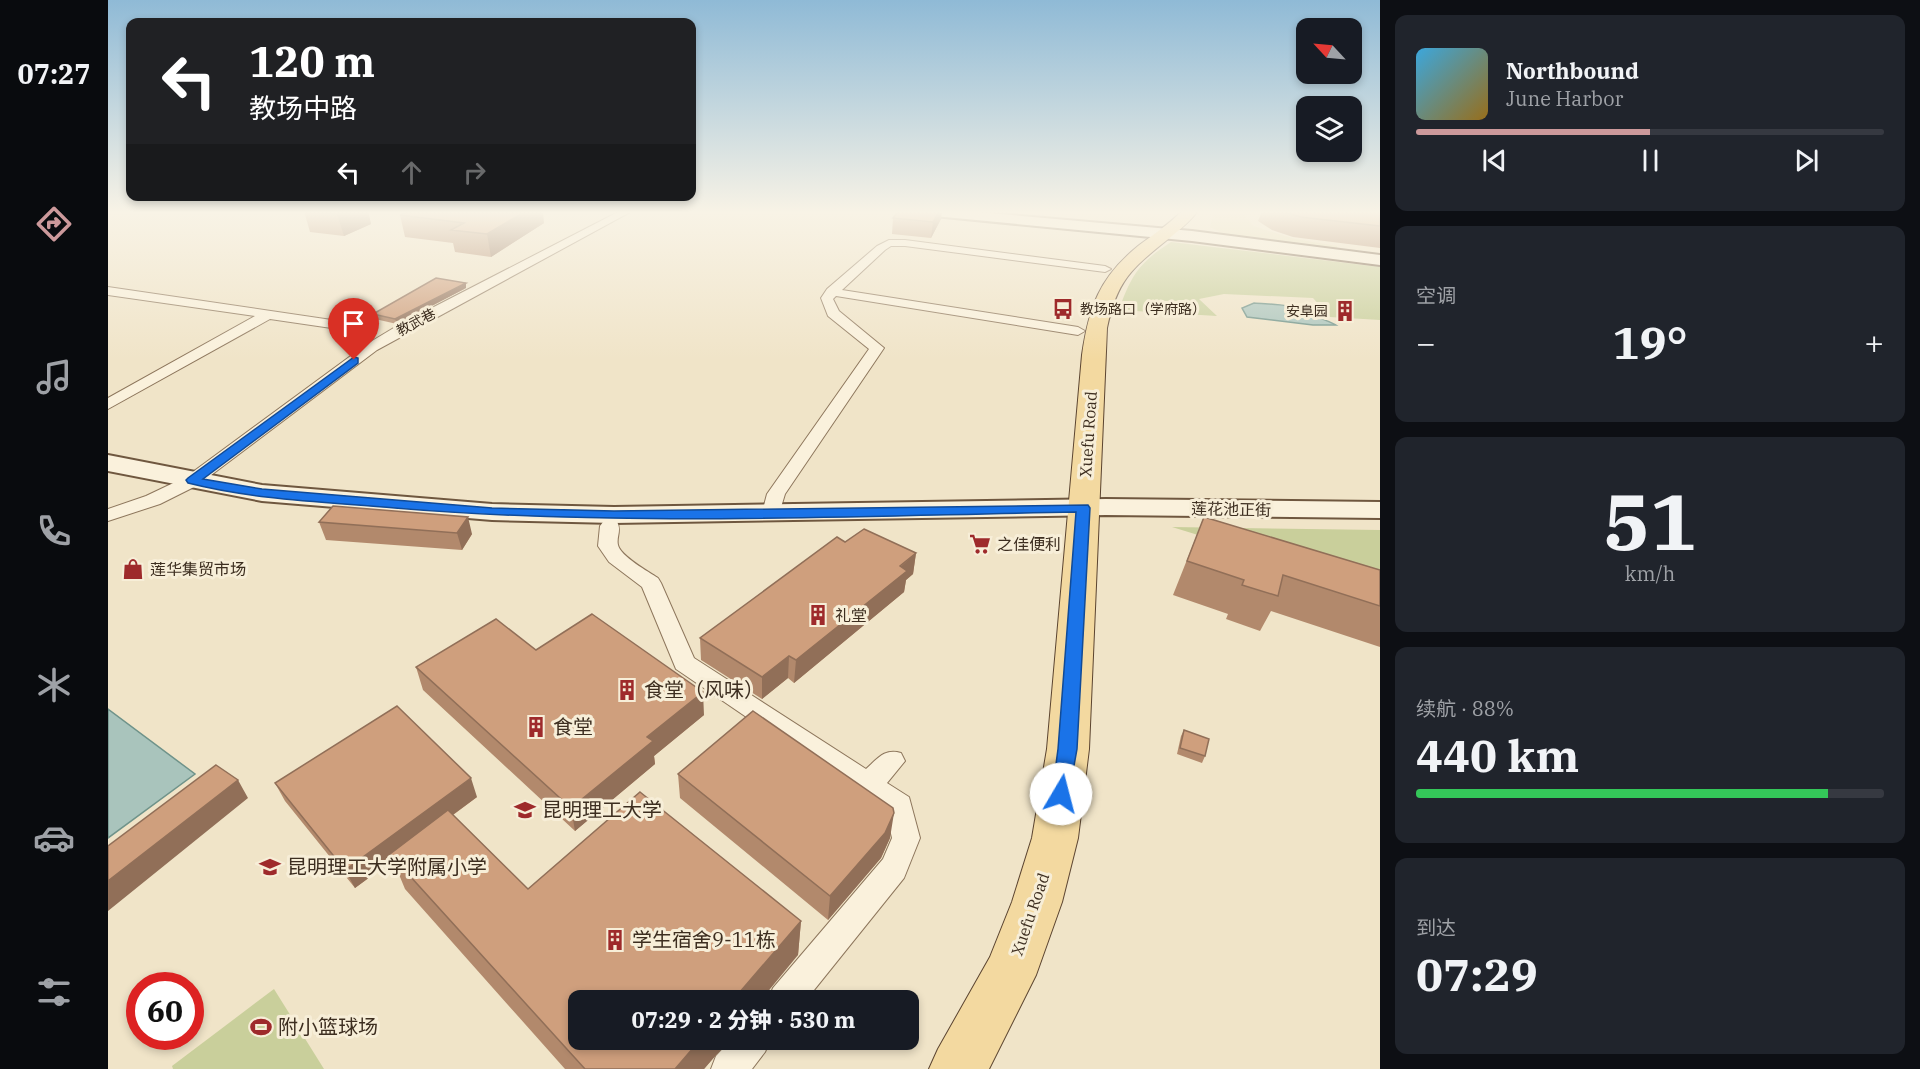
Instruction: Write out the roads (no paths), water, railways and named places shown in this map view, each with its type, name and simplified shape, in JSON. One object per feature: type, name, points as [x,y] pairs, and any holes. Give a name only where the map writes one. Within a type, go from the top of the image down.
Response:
[{"type":"main road","name":"Xuefu Road","points":[[958,1069],[1009,975],[1037,902],[1055,838],[1068,749],[1095,332],[1101,306],[1119,272],[1130,261]]},
{"type":"main road","name":"莲花池正街","points":[[108,463],[262,493],[492,512],[614,515],[1083,508],[1380,510]]},
{"type":"street","name":"教武巷","points":[[108,515],[153,500],[192,480],[372,347],[532,261]]},
{"type":"street","points":[[771,513],[776,494],[877,348],[833,313],[827,298],[866,261]]},
{"type":"street","points":[[1043,261],[1105,269]]},
{"type":"street","points":[[108,291],[352,327]]},
{"type":"street","points":[[831,292],[1078,331]]},
{"type":"street","points":[[108,405],[267,315]]},
{"type":"street","points":[[610,526],[608,546],[616,558],[651,584],[675,636],[684,663],[899,805],[906,838],[894,868],[794,990]]},
{"type":"street","points":[[869,784],[892,761]]},
{"type":"street","points":[[729,1069],[745,1050]]},
{"type":"water","points":[[1254,303],[1287,306],[1336,325],[1313,325],[1247,317],[1242,308]]},
{"type":"water","points":[[108,709],[195,774],[108,838]]},
{"type":"place","name":"教场路口（学府路）","points":[[1063,309]]},
{"type":"place","name":"安阜园","points":[[1345,311]]},
{"type":"place","name":"之佳便利","points":[[980,544]]},
{"type":"place","name":"莲华集贸市场","points":[[133,569]]},
{"type":"place","name":"礼堂","points":[[818,615]]},
{"type":"place","name":"食堂（风味）","points":[[627,690]]},
{"type":"place","name":"食堂","points":[[536,727]]},
{"type":"place","name":"昆明理工大学","points":[[525,810]]},
{"type":"place","name":"昆明理工大学附属小学","points":[[270,867]]},
{"type":"place","name":"学生宿舍9-11栋","points":[[615,940]]},
{"type":"place","name":"附小篮球场","points":[[261,1027]]}]
